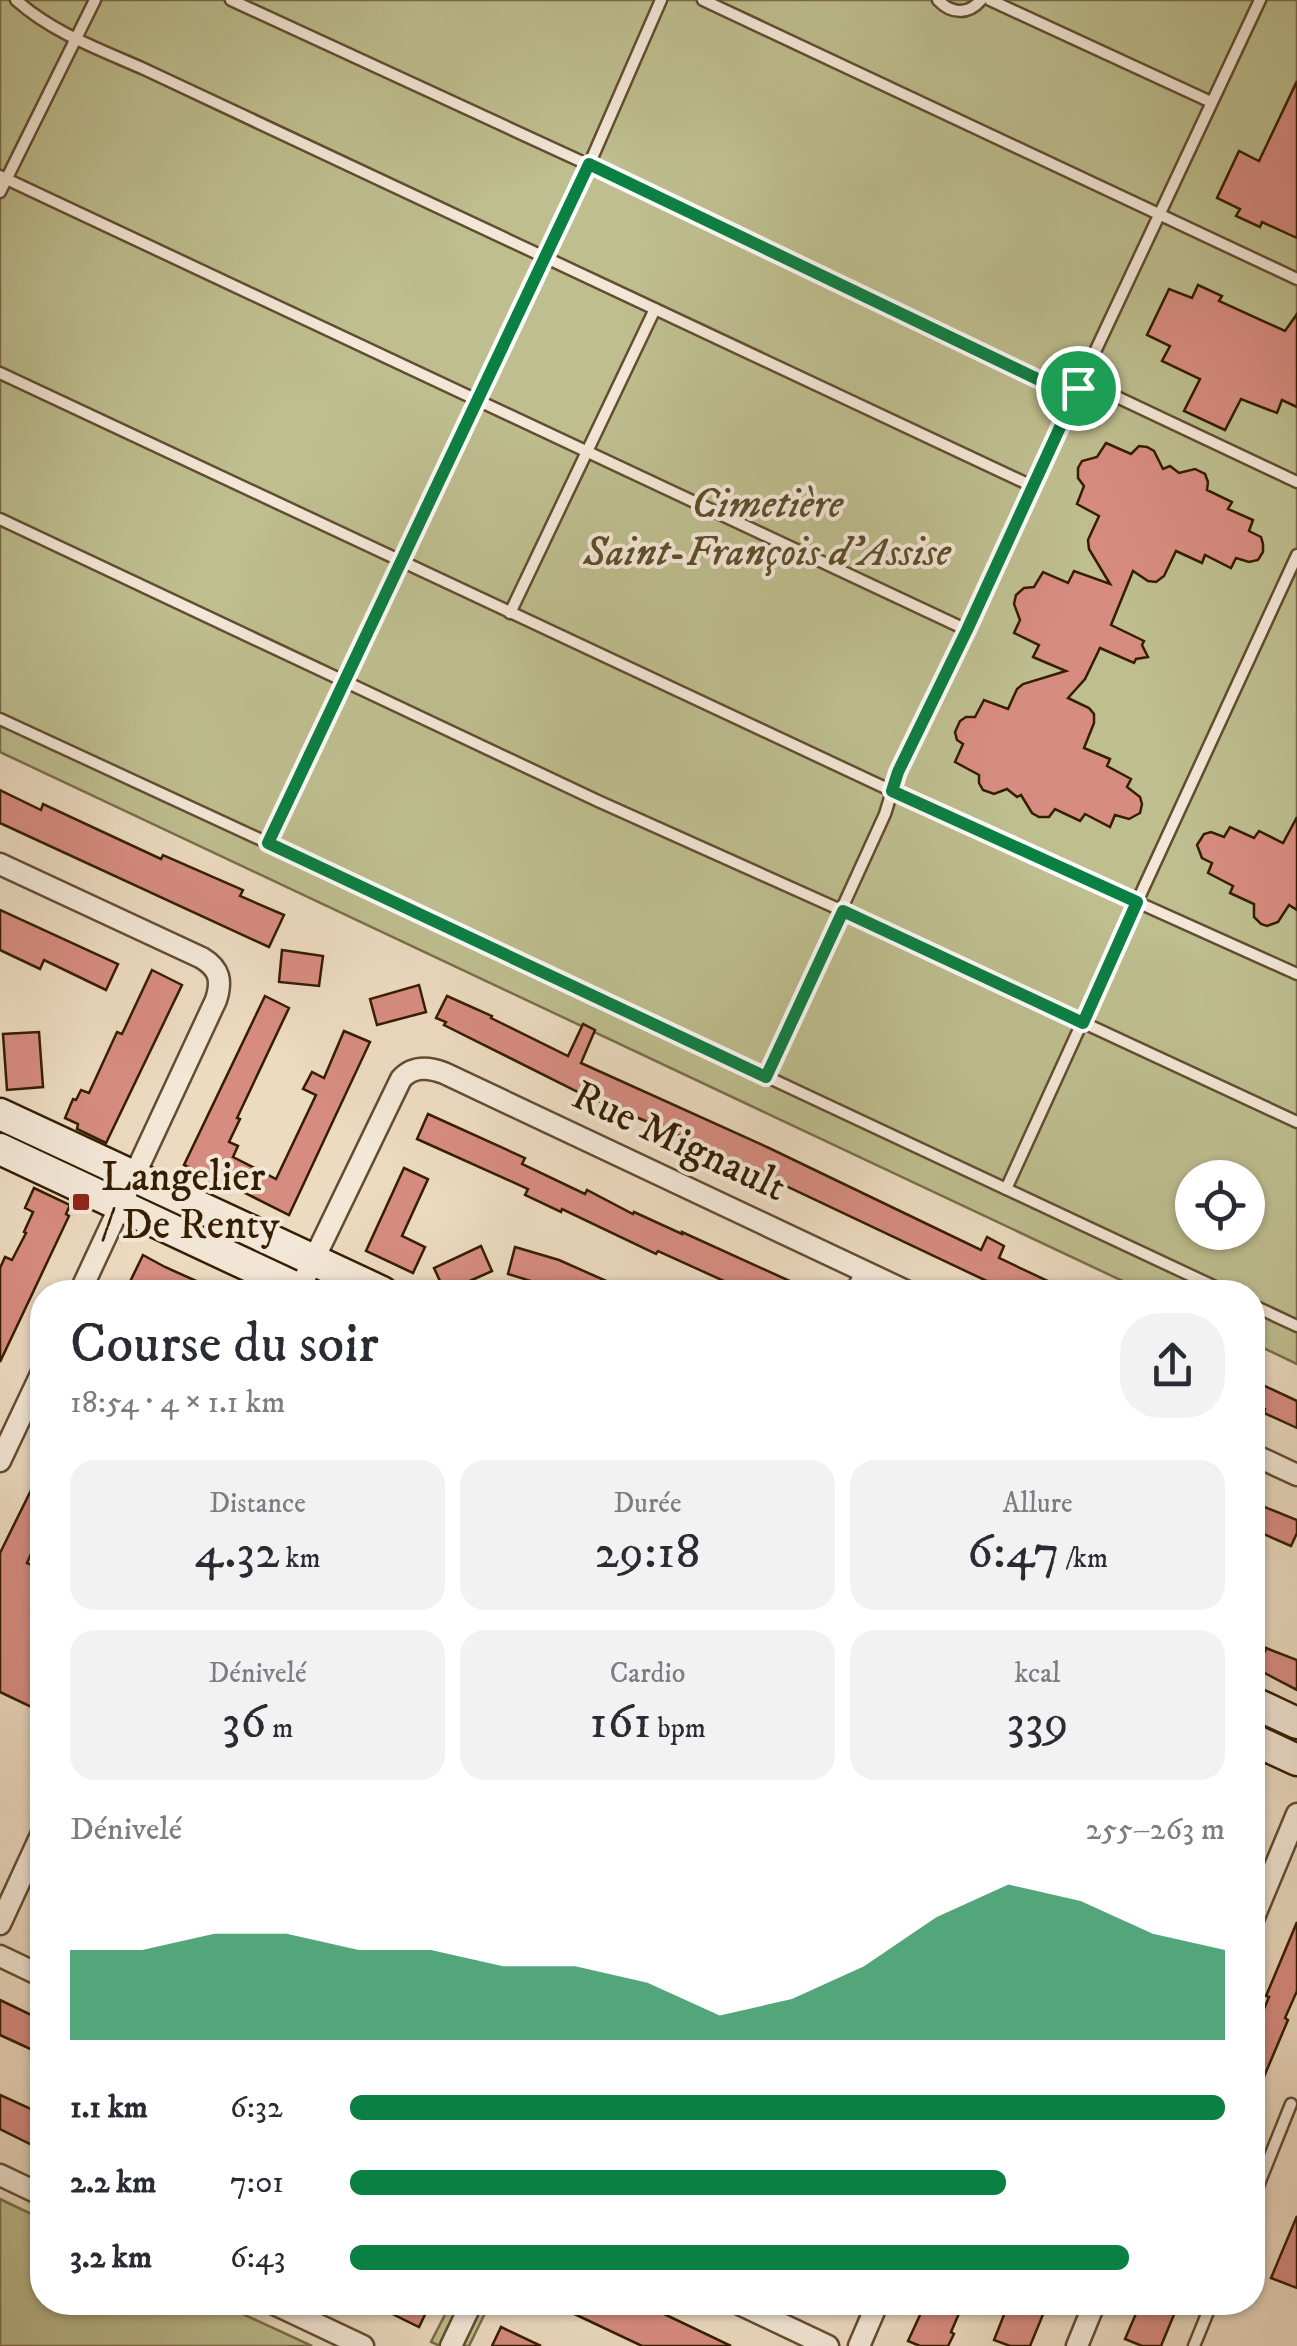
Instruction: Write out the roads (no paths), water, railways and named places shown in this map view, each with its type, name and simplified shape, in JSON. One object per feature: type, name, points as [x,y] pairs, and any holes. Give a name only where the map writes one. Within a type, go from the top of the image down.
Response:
[{"type":"main road","points":[[0,1114],[355,1280]]},
{"type":"main road","points":[[0,1149],[276,1280]]},
{"type":"main road","points":[[1265,1708],[1297,1722]]},
{"type":"main road","points":[[1265,1744],[1297,1760]]},
{"type":"street","points":[[0,864],[202,958],[219,974],[216,1000],[86,1280]]},
{"type":"street","name":"Rue Mignault","points":[[313,1261],[401,1080],[407,1073],[425,1068],[444,1073],[881,1280]]},
{"type":"street","points":[[306,1280],[313,1261]]},
{"type":"street","points":[[862,1280],[866,1273]]},
{"type":"street","points":[[0,1461],[30,1397]]},
{"type":"street","points":[[1265,1460],[1297,1475]]},
{"type":"street","points":[[1265,1891],[1297,1814]]},
{"type":"street","points":[[0,1924],[30,1858]]},
{"type":"street","points":[[0,1956],[30,1970]]},
{"type":"street","points":[[0,2175],[30,2189]]},
{"type":"street","points":[[297,2315],[362,2346]]},
{"type":"street","points":[[451,2346],[466,2315]]},
{"type":"street","points":[[762,2315],[828,2346]]},
{"type":"street","points":[[859,2346],[872,2315]]},
{"type":"street","points":[[1077,2346],[1090,2315]]},
{"type":"lane","points":[[16,0],[55,30],[1032,486]]},
{"type":"lane","points":[[0,192],[3,178],[95,0]]},
{"type":"lane","points":[[231,0],[589,164],[1054,387],[1100,389],[1297,482]]},
{"type":"lane","points":[[268,843],[545,259],[661,0]]},
{"type":"lane","points":[[702,0],[1297,279]]},
{"type":"lane","points":[[938,0],[944,7],[962,12],[982,0]]},
{"type":"lane","points":[[990,0],[1211,102]]},
{"type":"lane","points":[[766,1077],[885,814],[898,772],[1260,0]]},
{"type":"lane","points":[[3,178],[967,630]]},
{"type":"lane","points":[[510,613],[655,310]]},
{"type":"lane","points":[[0,372],[892,791],[1297,974]]},
{"type":"lane","points":[[0,519],[598,801],[1297,1122]]},
{"type":"lane","points":[[1006,1189],[1297,556]]},
{"type":"lane","points":[[0,719],[1200,1280]]},
{"type":"lane","points":[[1265,1311],[1297,1326]]},
{"type":"lane","points":[[1265,2169],[1292,2104]]},
{"type":"lane","points":[[1194,2346],[1207,2315]]},
{"type":"place","name":"Langelier / De Renty","points":[[81,1202]]},
{"type":"park label","name":"Cimetière Saint-François d'Assise","points":[[767,529]]}]
